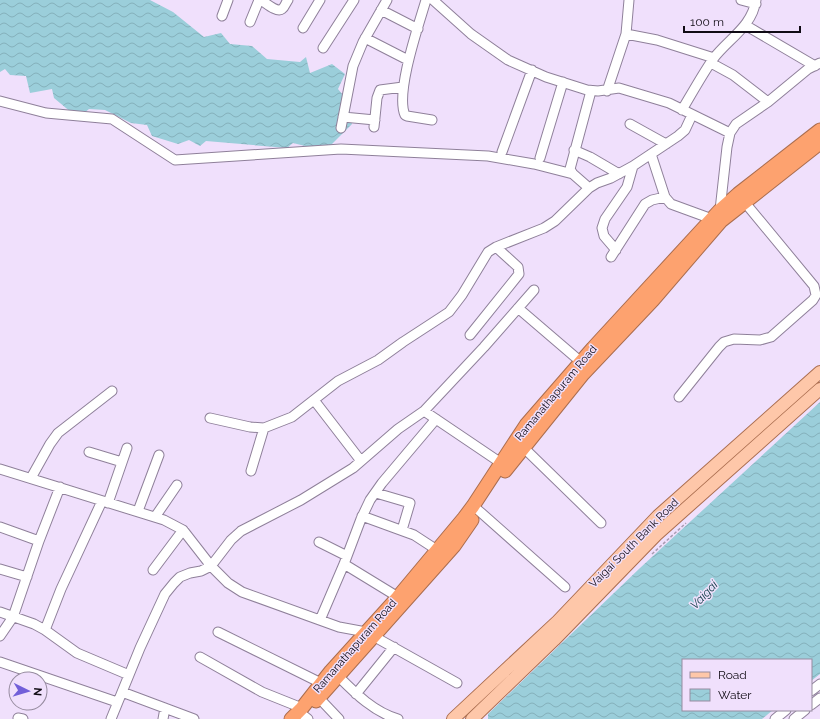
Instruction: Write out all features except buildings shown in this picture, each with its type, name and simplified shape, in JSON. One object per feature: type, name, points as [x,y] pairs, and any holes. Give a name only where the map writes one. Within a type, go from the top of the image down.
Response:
[{"type":"highway","name":"Ramanathapuram Road","points":[[300,716],[321,683],[454,546],[501,476],[583,374],[653,300],[741,198],[820,130]]},
{"type":"highway","name":"Ramanathapuram Road","points":[[300,716],[339,677],[398,597],[474,506],[526,425],[581,362],[716,214],[820,143]]},
{"type":"main road","name":"Vaigai South Bank Road","points":[[453,719],[558,621],[658,516],[820,372]]},
{"type":"main road","name":"Vaigai South Bank Road","points":[[472,719],[554,640],[656,535],[820,389]]},
{"type":"street","points":[[222,16],[228,0]]},
{"type":"street","points":[[250,22],[260,0],[275,9],[280,10],[283,9],[288,0]]},
{"type":"street","points":[[303,28],[320,0]]},
{"type":"street","points":[[323,48],[354,0]]},
{"type":"street","points":[[341,128],[353,66],[365,38],[387,0]]},
{"type":"street","points":[[426,0],[408,60],[403,87],[403,110],[405,115],[432,120]]},
{"type":"street","points":[[434,0],[471,34],[508,60],[563,82],[591,91],[607,91],[615,88],[623,89],[669,103],[730,133]]},
{"type":"street","points":[[607,91],[626,34],[629,0]]},
{"type":"street","points":[[682,110],[713,61],[745,25],[753,13],[756,2],[741,0]]},
{"type":"street","points":[[381,10],[418,29]]},
{"type":"street","points":[[745,25],[817,64]]},
{"type":"street","points":[[626,34],[657,40],[713,61],[768,102]]},
{"type":"street","points":[[365,38],[408,60]]},
{"type":"street","points":[[651,154],[665,197],[671,204],[716,214],[730,133],[736,124],[768,102],[808,69],[817,64]]},
{"type":"street","points":[[502,152],[532,70]]},
{"type":"street","points":[[540,158],[563,82]]},
{"type":"street","points":[[343,117],[375,123],[376,98],[380,90],[403,87]]},
{"type":"street","points":[[589,188],[573,174],[570,168],[591,91]]},
{"type":"street","points":[[0,101],[46,113],[112,119],[175,160],[341,149],[488,156],[534,164],[573,174]]},
{"type":"street","points":[[210,418],[250,427],[264,428],[292,417],[338,381],[378,360],[449,312],[462,296],[488,252],[496,247],[544,228],[597,182],[611,178],[633,166],[685,130],[692,115]]},
{"type":"street","points":[[630,124],[666,144]]},
{"type":"street","points":[[574,150],[590,157],[619,174]]},
{"type":"street","points":[[633,166],[627,186],[605,219],[602,228],[604,236],[614,253],[645,204],[652,200],[665,197]]},
{"type":"street","points":[[679,397],[724,342],[734,339],[760,340],[772,337],[813,300],[816,295],[814,286],[741,198]]},
{"type":"street","points":[[470,335],[519,274],[518,267],[496,247]]},
{"type":"street","points":[[111,719],[140,648],[165,594],[174,583],[180,577],[190,572],[201,571],[211,566],[231,540],[241,531],[301,500],[353,468],[398,429],[424,411],[484,347],[534,290]]},
{"type":"street","points":[[518,308],[581,362]]},
{"type":"street","points":[[31,478],[50,444],[58,433],[112,390]]},
{"type":"street","points":[[314,400],[361,461]]},
{"type":"street","points":[[424,411],[501,464]]},
{"type":"street","points":[[320,620],[362,516],[382,483],[436,419]]},
{"type":"street","points":[[251,471],[264,428]]},
{"type":"street","points":[[45,630],[60,589],[105,502],[127,448]]},
{"type":"street","points":[[524,448],[601,523]]},
{"type":"street","points":[[89,452],[122,462]]},
{"type":"street","points":[[138,511],[159,455]]},
{"type":"street","points":[[0,469],[164,520],[183,530],[211,566],[228,583],[242,592],[339,627],[370,634],[457,683]]},
{"type":"street","points":[[155,517],[177,485]]},
{"type":"street","points":[[0,636],[13,617],[39,541],[60,487]]},
{"type":"street","points":[[376,493],[410,503],[402,530]]},
{"type":"street","points":[[478,510],[565,587]]},
{"type":"street","points":[[362,516],[414,535],[437,550]]},
{"type":"street","points":[[0,527],[39,541]]},
{"type":"street","points":[[153,570],[183,530]]},
{"type":"street","points":[[319,542],[398,597]]},
{"type":"street","points":[[0,569],[27,577]]},
{"type":"street","points":[[0,612],[45,630],[77,653],[129,675]]},
{"type":"street","points":[[218,632],[321,683]]},
{"type":"street","points":[[356,694],[394,647]]},
{"type":"street","points":[[200,656],[300,716]]},
{"type":"street","points":[[0,662],[117,702]]},
{"type":"street","points":[[339,677],[356,694],[380,712],[398,719]]},
{"type":"street","points":[[812,690],[820,684]]},
{"type":"street","points":[[122,692],[194,719]]},
{"type":"street","points":[[319,698],[339,719]]},
{"type":"street","points":[[812,704],[820,698]]},
{"type":"street","points":[[163,719],[165,708]]},
{"type":"street","points":[[775,719],[785,711]]},
{"type":"street","points":[[794,719],[804,711]]},
{"type":"path","points":[[650,556],[688,520]]},
{"type":"water","points":[[0,0],[150,0],[173,12],[204,37],[221,33],[230,44],[252,46],[267,59],[300,62],[306,57],[310,73],[332,64],[345,74],[338,89],[348,101],[352,124],[325,151],[293,143],[287,148],[206,141],[200,146],[189,140],[178,144],[152,136],[147,125],[131,123],[105,110],[89,109],[83,114],[72,113],[54,98],[52,89],[30,93],[26,76],[10,75],[5,69],[0,72]]},
{"type":"water","name":"Vaigai","points":[[820,402],[820,674],[812,680],[812,659],[682,659],[682,711],[772,711],[762,719],[488,719],[488,714],[640,568]]}]
